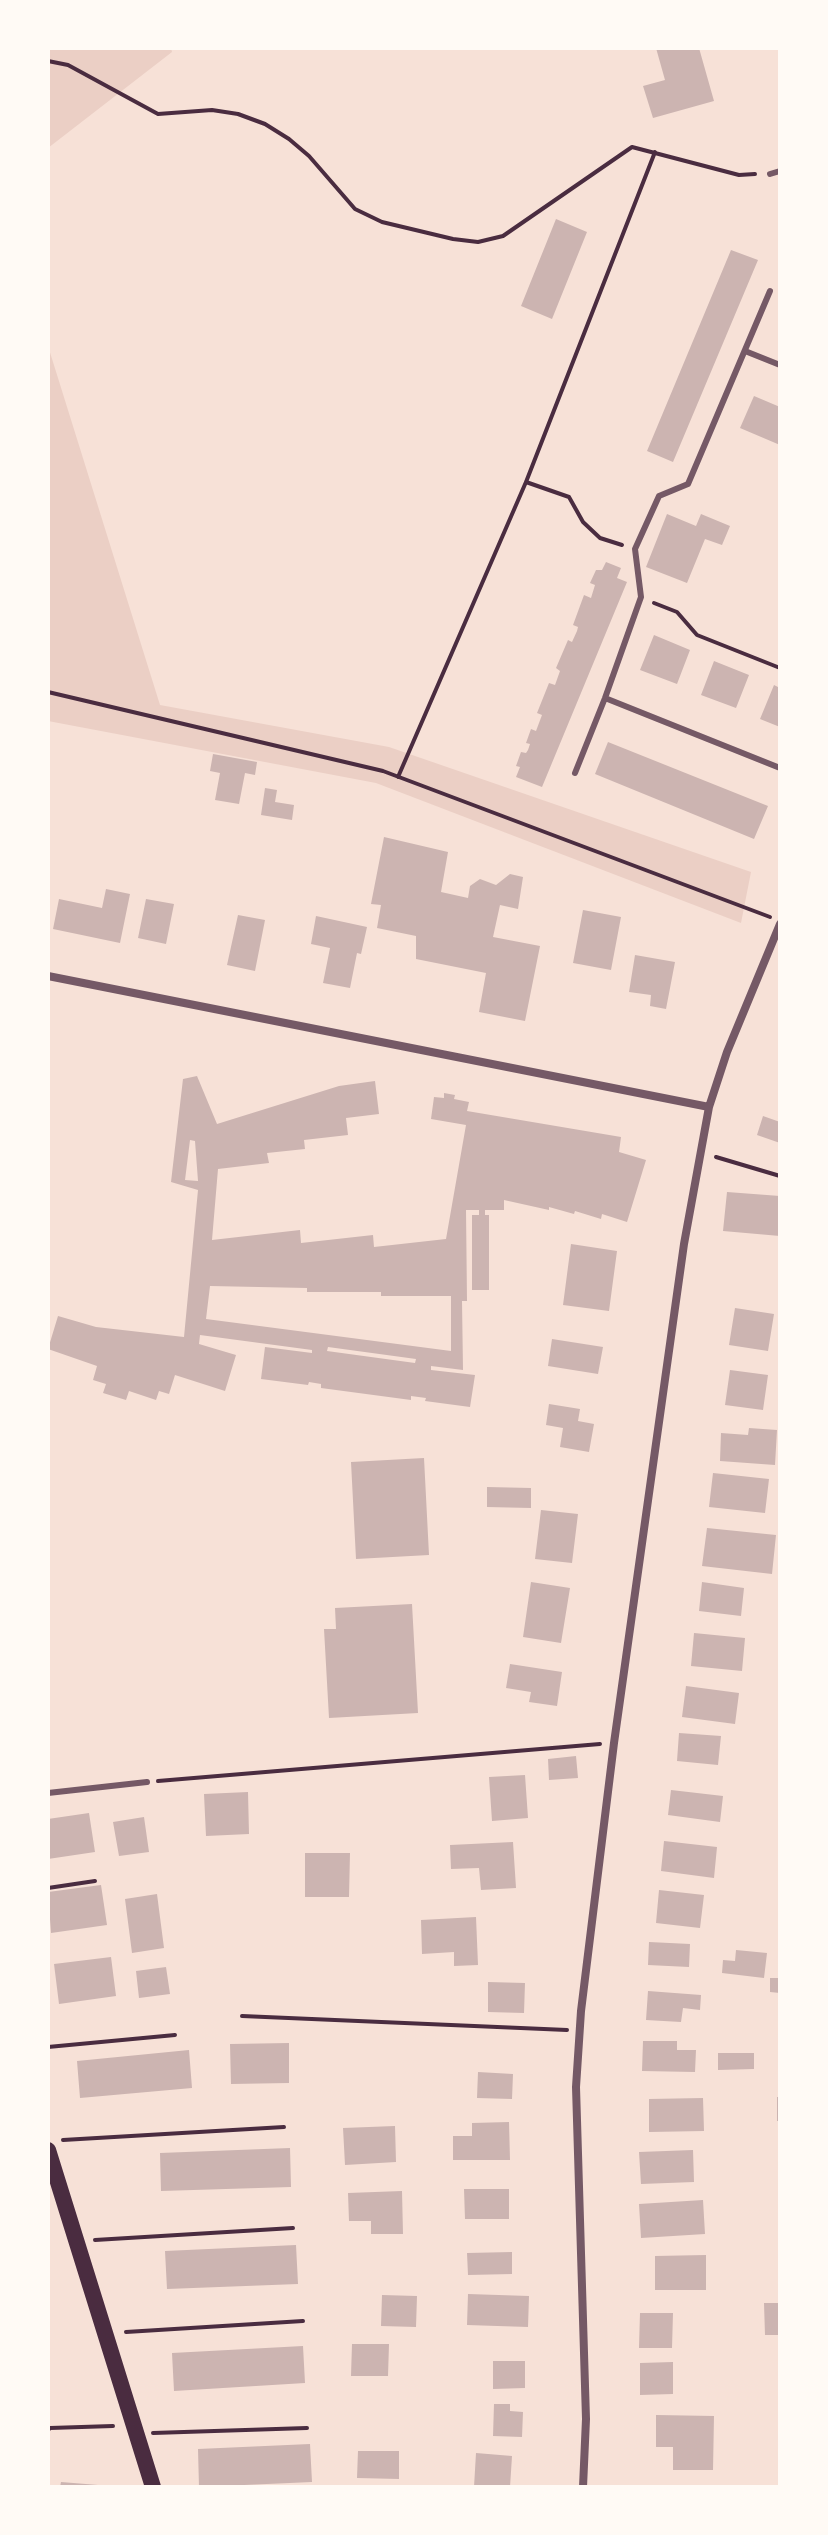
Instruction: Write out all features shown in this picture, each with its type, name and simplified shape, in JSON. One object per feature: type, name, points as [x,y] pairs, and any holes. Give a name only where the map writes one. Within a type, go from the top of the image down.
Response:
[{"type":"main road","points":[[48,2150],[153,2487]]},
{"type":"street","points":[[583,2487],[586,2419],[576,2087],[614,1743],[684,1244],[709,1107],[727,1052],[780,922]]},
{"type":"street","points":[[48,979],[709,1107]]},
{"type":"lane","points":[[770,174],[780,171]]},
{"type":"lane","points":[[575,773],[641,597],[635,549],[659,496],[688,484],[770,291]]},
{"type":"lane","points":[[745,351],[780,365]]},
{"type":"lane","points":[[605,698],[780,768]]},
{"type":"lane","points":[[48,1793],[147,1782]]},
{"type":"path","points":[[48,61],[68,65],[158,114],[212,110],[238,114],[265,124],[309,156],[355,209],[382,222],[453,239],[478,242],[503,236],[632,147],[739,175],[770,174]]},
{"type":"path","points":[[398,777],[526,482],[655,152]]},
{"type":"path","points":[[526,482],[569,497],[583,522],[600,538],[635,549]]},
{"type":"path","points":[[641,597],[677,612],[697,635],[780,668]]},
{"type":"path","points":[[48,692],[398,777],[780,922]]},
{"type":"path","points":[[716,1157],[780,1176]]},
{"type":"path","points":[[147,1782],[614,1743]]},
{"type":"path","points":[[48,1888],[95,1881]]},
{"type":"path","points":[[242,2016],[580,2030]]},
{"type":"path","points":[[48,2047],[175,2035]]},
{"type":"path","points":[[48,2141],[284,2127]]},
{"type":"path","points":[[76,2241],[293,2228]]},
{"type":"path","points":[[105,2333],[303,2321]]},
{"type":"path","points":[[48,2430],[307,2428]]},
{"type":"shaded area","points":[[48,48],[171,48],[172,52],[48,148]]},
{"type":"shaded area","points":[[48,346],[160,705],[389,747],[751,872],[741,923],[376,783],[48,721]]},
{"type":"building","points":[[656,48],[699,48],[714,101],[653,118],[643,86],[665,80]]},
{"type":"building","points":[[556,219],[587,232],[552,319],[521,306]]},
{"type":"building","points":[[731,250],[758,260],[673,462],[647,451]]},
{"type":"building","points":[[754,396],[780,407],[780,445],[740,428]]},
{"type":"building","points":[[667,514],[696,526],[701,514],[730,526],[722,545],[705,539],[687,583],[646,567]]},
{"type":"building","points":[[606,562],[621,568],[617,578],[627,582],[542,787],[516,777],[520,767],[516,766],[521,752],[528,750],[530,744],[526,743],[531,729],[536,731],[542,715],[537,713],[549,683],[555,685],[560,671],[556,668],[568,640],[572,642],[577,631],[578,627],[573,625],[584,595],[591,598],[595,585],[590,583],[596,570],[602,570]]},
{"type":"building","points":[[654,635],[690,650],[677,684],[640,670]]},
{"type":"building","points":[[714,661],[749,675],[736,708],[701,695]]},
{"type":"building","points":[[774,685],[780,688],[780,727],[760,719]]},
{"type":"building","points":[[608,742],[768,806],[754,839],[595,774]]},
{"type":"building","points":[[213,754],[257,762],[255,775],[245,773],[239,804],[215,800],[220,773],[210,771]]},
{"type":"building","points":[[265,788],[277,790],[275,802],[294,805],[292,820],[261,815]]},
{"type":"building","points":[[384,837],[448,852],[441,892],[468,898],[470,886],[480,879],[496,885],[510,874],[523,877],[518,909],[500,905],[493,937],[540,946],[525,1021],[479,1012],[486,973],[416,959],[416,936],[377,928],[381,905],[371,904]]},
{"type":"building","points":[[106,889],[130,894],[120,943],[53,929],[59,899],[102,908]]},
{"type":"building","points":[[146,899],[174,904],[166,944],[138,938]]},
{"type":"building","points":[[583,910],[621,917],[611,970],[573,963]]},
{"type":"building","points":[[238,915],[265,920],[255,971],[227,965]]},
{"type":"building","points":[[316,916],[367,927],[361,954],[357,953],[350,988],[323,983],[330,948],[311,944]]},
{"type":"building","points":[[635,955],[675,962],[666,1009],[650,1006],[651,995],[629,992]]},
{"type":"building","points":[[197,1076],[217,1124],[339,1086],[375,1081],[379,1114],[346,1118],[348,1135],[304,1140],[305,1149],[267,1153],[269,1163],[218,1169],[212,1240],[300,1230],[301,1243],[373,1235],[374,1247],[446,1239],[466,1125],[431,1119],[434,1097],[444,1098],[444,1093],[469,1102],[467,1111],[621,1137],[619,1152],[646,1160],[627,1222],[602,1214],[601,1219],[575,1211],[574,1214],[504,1200],[504,1210],[485,1210],[485,1215],[489,1215],[489,1290],[472,1290],[472,1215],[479,1215],[479,1210],[466,1210],[467,1301],[462,1301],[463,1370],[431,1366],[431,1370],[475,1375],[470,1407],[411,1396],[411,1400],[321,1388],[321,1384],[309,1382],[308,1385],[261,1379],[265,1347],[312,1353],[312,1350],[200,1335],[199,1344],[236,1355],[225,1391],[175,1375],[169,1394],[159,1391],[156,1400],[129,1391],[126,1400],[103,1393],[106,1384],[93,1380],[97,1366],[48,1349],[58,1316],[96,1327],[184,1337],[198,1190],[171,1182],[183,1079]],"holes":[[[190,1140],[195,1141],[198,1181],[185,1180]],[[210,1286],[307,1288],[307,1292],[381,1292],[381,1296],[451,1296],[451,1351],[206,1319]],[[328,1347],[416,1359],[415,1363],[327,1351]]]},
{"type":"building","points":[[763,1116],[780,1122],[780,1143],[757,1135]]},
{"type":"building","points":[[727,1192],[780,1196],[780,1236],[723,1231]]},
{"type":"building","points":[[571,1244],[617,1251],[609,1311],[563,1305]]},
{"type":"building","points":[[735,1308],[774,1314],[768,1351],[729,1345]]},
{"type":"building","points":[[552,1339],[603,1347],[598,1374],[548,1366]]},
{"type":"building","points":[[730,1370],[768,1375],[763,1410],[725,1405]]},
{"type":"building","points":[[549,1404],[580,1409],[578,1421],[594,1424],[589,1452],[560,1447],[563,1428],[546,1425]]},
{"type":"building","points":[[749,1428],[777,1430],[775,1465],[720,1461],[721,1433],[748,1435]]},
{"type":"building","points":[[424,1458],[429,1555],[356,1559],[351,1462]]},
{"type":"building","points":[[713,1473],[769,1479],[765,1513],[709,1507]]},
{"type":"building","points":[[487,1487],[531,1488],[531,1508],[487,1507]]},
{"type":"building","points":[[541,1510],[578,1514],[572,1563],[535,1559]]},
{"type":"building","points":[[707,1528],[776,1535],[772,1574],[702,1566]]},
{"type":"building","points":[[531,1582],[570,1588],[561,1643],[523,1637]]},
{"type":"building","points":[[702,1582],[744,1588],[741,1616],[699,1611]]},
{"type":"building","points":[[412,1604],[418,1713],[329,1718],[324,1629],[336,1629],[335,1608]]},
{"type":"building","points":[[694,1633],[745,1638],[742,1671],[691,1666]]},
{"type":"building","points":[[510,1664],[562,1672],[557,1706],[529,1702],[531,1692],[506,1688]]},
{"type":"building","points":[[686,1686],[739,1693],[735,1724],[682,1717]]},
{"type":"building","points":[[679,1733],[721,1736],[718,1765],[677,1761]]},
{"type":"building","points":[[576,1756],[578,1778],[549,1780],[548,1759]]},
{"type":"building","points":[[525,1775],[528,1818],[492,1821],[489,1777]]},
{"type":"building","points":[[671,1790],[723,1796],[720,1822],[668,1815]]},
{"type":"building","points":[[248,1792],[249,1834],[206,1836],[204,1794]]},
{"type":"building","points":[[89,1813],[95,1852],[48,1859],[48,1819]]},
{"type":"building","points":[[144,1817],[149,1852],[119,1856],[113,1822]]},
{"type":"building","points":[[664,1841],[717,1847],[714,1878],[661,1871]]},
{"type":"building","points":[[513,1842],[516,1888],[481,1890],[479,1868],[451,1869],[450,1845]]},
{"type":"building","points":[[305,1853],[350,1853],[349,1897],[305,1897]]},
{"type":"building","points":[[101,1885],[107,1925],[51,1933],[48,1892]]},
{"type":"building","points":[[659,1890],[704,1895],[700,1928],[656,1923]]},
{"type":"building","points":[[157,1894],[164,1948],[132,1953],[125,1899]]},
{"type":"building","points":[[476,1917],[478,1965],[454,1966],[454,1952],[422,1954],[421,1920]]},
{"type":"building","points":[[649,1942],[690,1944],[689,1967],[648,1965]]},
{"type":"building","points":[[736,1950],[767,1953],[764,1978],[722,1973],[723,1960],[735,1961]]},
{"type":"building","points":[[111,1957],[116,1996],[59,2004],[54,1964]]},
{"type":"building","points":[[166,1967],[170,1994],[139,1998],[136,1971]]},
{"type":"building","points":[[770,1978],[780,1978],[780,1993],[770,1992]]},
{"type":"building","points":[[488,1982],[525,1983],[524,2013],[488,2012]]},
{"type":"building","points":[[648,1991],[701,1995],[700,2010],[683,2008],[681,2022],[646,2020]]},
{"type":"building","points":[[643,2041],[677,2041],[677,2050],[696,2050],[695,2072],[642,2071]]},
{"type":"building","points":[[289,2043],[289,2083],[231,2084],[230,2044]]},
{"type":"building","points":[[189,2050],[192,2088],[80,2098],[77,2061]]},
{"type":"building","points":[[718,2053],[754,2053],[754,2069],[718,2070]]},
{"type":"building","points":[[478,2072],[513,2074],[512,2099],[477,2098]]},
{"type":"building","points":[[777,2097],[780,2097],[780,2121],[777,2121]]},
{"type":"building","points":[[703,2098],[704,2131],[649,2132],[649,2099]]},
{"type":"building","points":[[509,2122],[510,2160],[453,2160],[453,2136],[472,2136],[472,2123]]},
{"type":"building","points":[[395,2126],[396,2162],[345,2165],[343,2128]]},
{"type":"building","points":[[290,2148],[291,2187],[161,2191],[160,2153]]},
{"type":"building","points":[[693,2150],[694,2182],[641,2184],[639,2152]]},
{"type":"building","points":[[464,2189],[509,2189],[509,2219],[465,2219]]},
{"type":"building","points":[[402,2191],[403,2234],[371,2234],[371,2221],[349,2221],[348,2193]]},
{"type":"building","points":[[703,2200],[705,2234],[641,2238],[639,2204]]},
{"type":"building","points":[[296,2245],[298,2284],[167,2289],[165,2251]]},
{"type":"building","points":[[512,2252],[512,2274],[468,2275],[467,2253]]},
{"type":"building","points":[[706,2255],[706,2290],[655,2290],[655,2256]]},
{"type":"building","points":[[468,2294],[529,2296],[528,2327],[467,2325]]},
{"type":"building","points":[[382,2295],[417,2296],[416,2327],[381,2326]]},
{"type":"building","points":[[764,2303],[780,2303],[780,2335],[765,2335]]},
{"type":"building","points":[[640,2313],[673,2313],[672,2348],[639,2348]]},
{"type":"building","points":[[352,2344],[389,2344],[388,2376],[351,2376]]},
{"type":"building","points":[[303,2346],[305,2383],[174,2391],[172,2353]]},
{"type":"building","points":[[493,2361],[525,2361],[525,2388],[493,2389]]},
{"type":"building","points":[[673,2362],[673,2394],[640,2395],[640,2363]]},
{"type":"building","points":[[494,2404],[510,2404],[510,2411],[523,2412],[522,2437],[493,2436]]},
{"type":"building","points":[[656,2415],[714,2416],[713,2470],[673,2470],[673,2447],[656,2447]]},
{"type":"building","points":[[310,2444],[312,2482],[199,2487],[198,2449]]},
{"type":"building","points":[[358,2451],[399,2451],[399,2479],[357,2478]]},
{"type":"building","points":[[476,2453],[512,2456],[510,2487],[474,2487]]},
{"type":"building","points":[[61,2482],[98,2485],[98,2487],[60,2487]]}]
